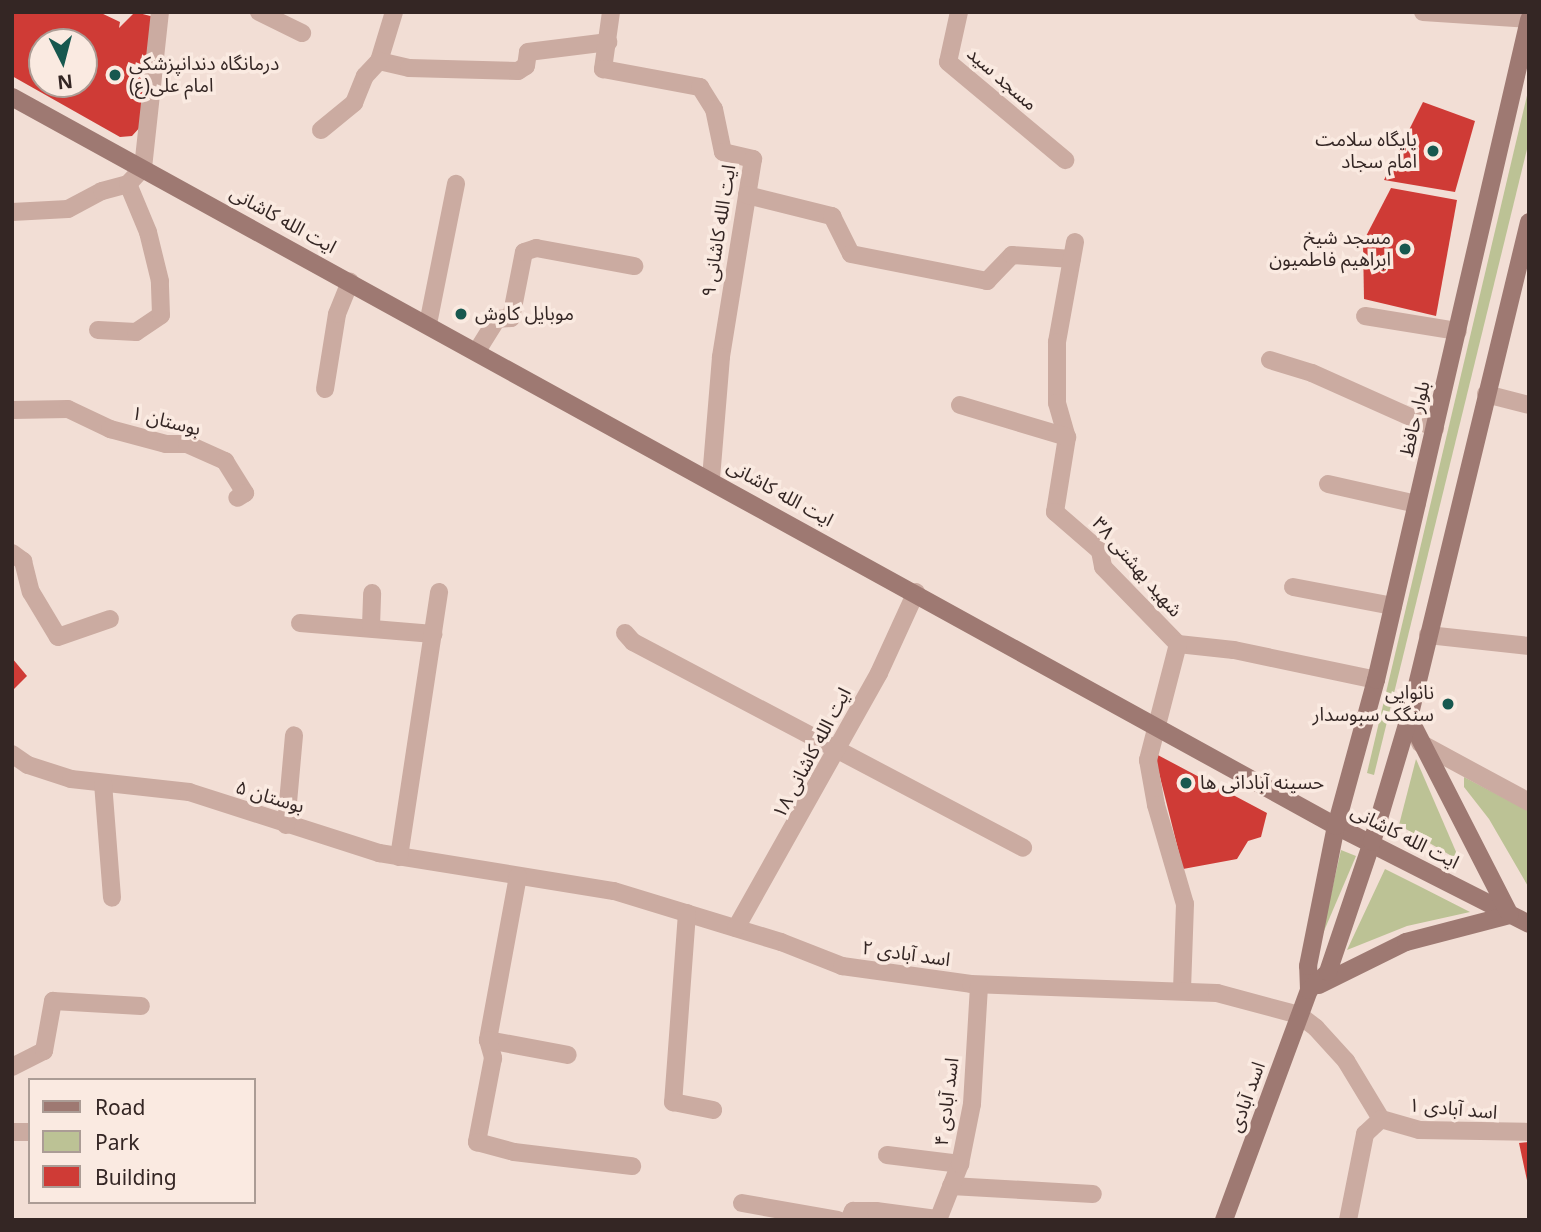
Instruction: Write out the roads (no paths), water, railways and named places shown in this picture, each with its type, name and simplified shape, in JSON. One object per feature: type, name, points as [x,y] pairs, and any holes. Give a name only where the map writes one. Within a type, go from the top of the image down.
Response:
[{"type":"main road","name":"بلوار حافظ","points":[[1336,826],[1376,680],[1529,19]]},
{"type":"main road","name":"ایت الله کاشانی","points":[[12,97],[916,592],[1336,826],[1372,842],[1529,925]]},
{"type":"main road","points":[[1372,842],[1409,718],[1529,222]]},
{"type":"main road","points":[[1309,990],[1406,942],[1510,915],[1409,718]]},
{"type":"main road","name":"اسد آبادی","points":[[1309,990],[1307,966],[1336,826]]},
{"type":"main road","name":"اسد آبادی","points":[[1224,1220],[1309,990],[1328,972],[1372,842]]},
{"type":"street","points":[[12,212],[68,209],[102,191],[128,184],[143,168],[160,12]]},
{"type":"street","points":[[259,12],[302,33]]},
{"type":"street","points":[[321,130],[354,103],[365,76],[379,61],[394,12]]},
{"type":"street","name":"ایت الله کاشانی ۹","points":[[611,12],[603,69],[701,87],[714,109],[723,152],[753,159],[721,357],[710,479]]},
{"type":"street","name":"مسجد سید","points":[[959,12],[948,62],[1065,160]]},
{"type":"street","points":[[1423,12],[1529,19]]},
{"type":"street","points":[[379,61],[409,68],[498,73],[526,66],[528,52],[608,42]]},
{"type":"street","points":[[97,330],[136,332],[161,315],[160,281],[148,232],[128,184]]},
{"type":"street","points":[[428,324],[456,184]]},
{"type":"street","name":"شهید بهشتی ۳۸","points":[[747,195],[832,216],[851,254],[987,281],[1012,255],[1074,250],[1057,342],[1057,402],[1068,438],[1055,512],[1100,551],[1103,567],[1178,644],[1234,650],[1376,680]]},
{"type":"street","points":[[477,351],[497,319],[511,317],[524,251],[536,248],[634,266]]},
{"type":"street","points":[[325,389],[337,314],[350,281]]},
{"type":"street","points":[[1365,316],[1458,331]]},
{"type":"street","points":[[1269,360],[1312,373],[1435,428]]},
{"type":"street","points":[[1486,394],[1529,405]]},
{"type":"street","points":[[960,405],[1068,438]]},
{"type":"street","name":"بوستان ۱","points":[[12,410],[68,409],[110,429],[166,444],[187,444],[225,461],[245,492],[237,498]]},
{"type":"street","points":[[1328,484],[1417,504]]},
{"type":"street","points":[[12,553],[23,561],[31,592],[58,637],[110,618]]},
{"type":"street","points":[[1293,587],[1393,606]]},
{"type":"street","points":[[399,857],[439,592]]},
{"type":"street","name":"ایت الله کاشانی ۱۸","points":[[736,928],[792,836],[835,747],[879,673],[916,592]]},
{"type":"street","points":[[370,626],[372,593]]},
{"type":"street","points":[[300,623],[370,626],[434,634]]},
{"type":"street","points":[[625,633],[633,642],[1023,848]]},
{"type":"street","points":[[1428,635],[1529,646]]},
{"type":"street","points":[[1178,644],[1160,727],[1149,760],[1156,805],[1185,904],[1182,991]]},
{"type":"street","points":[[286,825],[294,735]]},
{"type":"street","points":[[1420,743],[1529,803]]},
{"type":"street","name":"بوستان ۵","points":[[12,754],[28,765],[71,779],[188,792],[286,825],[399,857],[518,876]]},
{"type":"street","points":[[103,783],[112,898]]},
{"type":"street","points":[[518,876],[488,1040],[493,1058],[477,1142],[514,1152],[632,1166]]},
{"type":"street","name":"اسد آبادی ۲","points":[[518,876],[614,891],[736,928],[842,966],[979,985],[1217,993],[1299,1016]]},
{"type":"street","points":[[687,913],[673,1102],[713,1110]]},
{"type":"street","name":"اسد آبادی ۴","points":[[938,1219],[960,1164],[972,1104],[979,985]]},
{"type":"street","points":[[12,1067],[44,1051],[53,1001],[141,1006]]},
{"type":"street","name":"اسد آبادی ۱","points":[[1299,1016],[1346,1061],[1381,1119],[1419,1130],[1529,1132]]},
{"type":"street","points":[[488,1040],[568,1055]]},
{"type":"street","points":[[1348,1220],[1365,1134],[1381,1119]]},
{"type":"street","points":[[887,1155],[960,1164]]},
{"type":"street","points":[[951,1186],[1093,1194]]},
{"type":"street","points":[[742,1203],[838,1220]]},
{"type":"street","points":[[849,1220],[853,1211],[876,1211],[938,1219]]},
{"type":"place","name":"درمانگاه دندانپزشکی امام علی(ع)","points":[[115,75]]},
{"type":"place","name":"پایگاه سلامت امام سجاد","points":[[1433,151]]},
{"type":"place","name":"مسجد شیخ ابراهیم فاطمیون","points":[[1405,249]]},
{"type":"place","name":"موبایل کاوش","points":[[461,314]]},
{"type":"place","name":"نانوایی سنگک سبوسدار","points":[[1448,704]]},
{"type":"place","name":"حسینه آبادانی ها","points":[[1186,783]]}]
